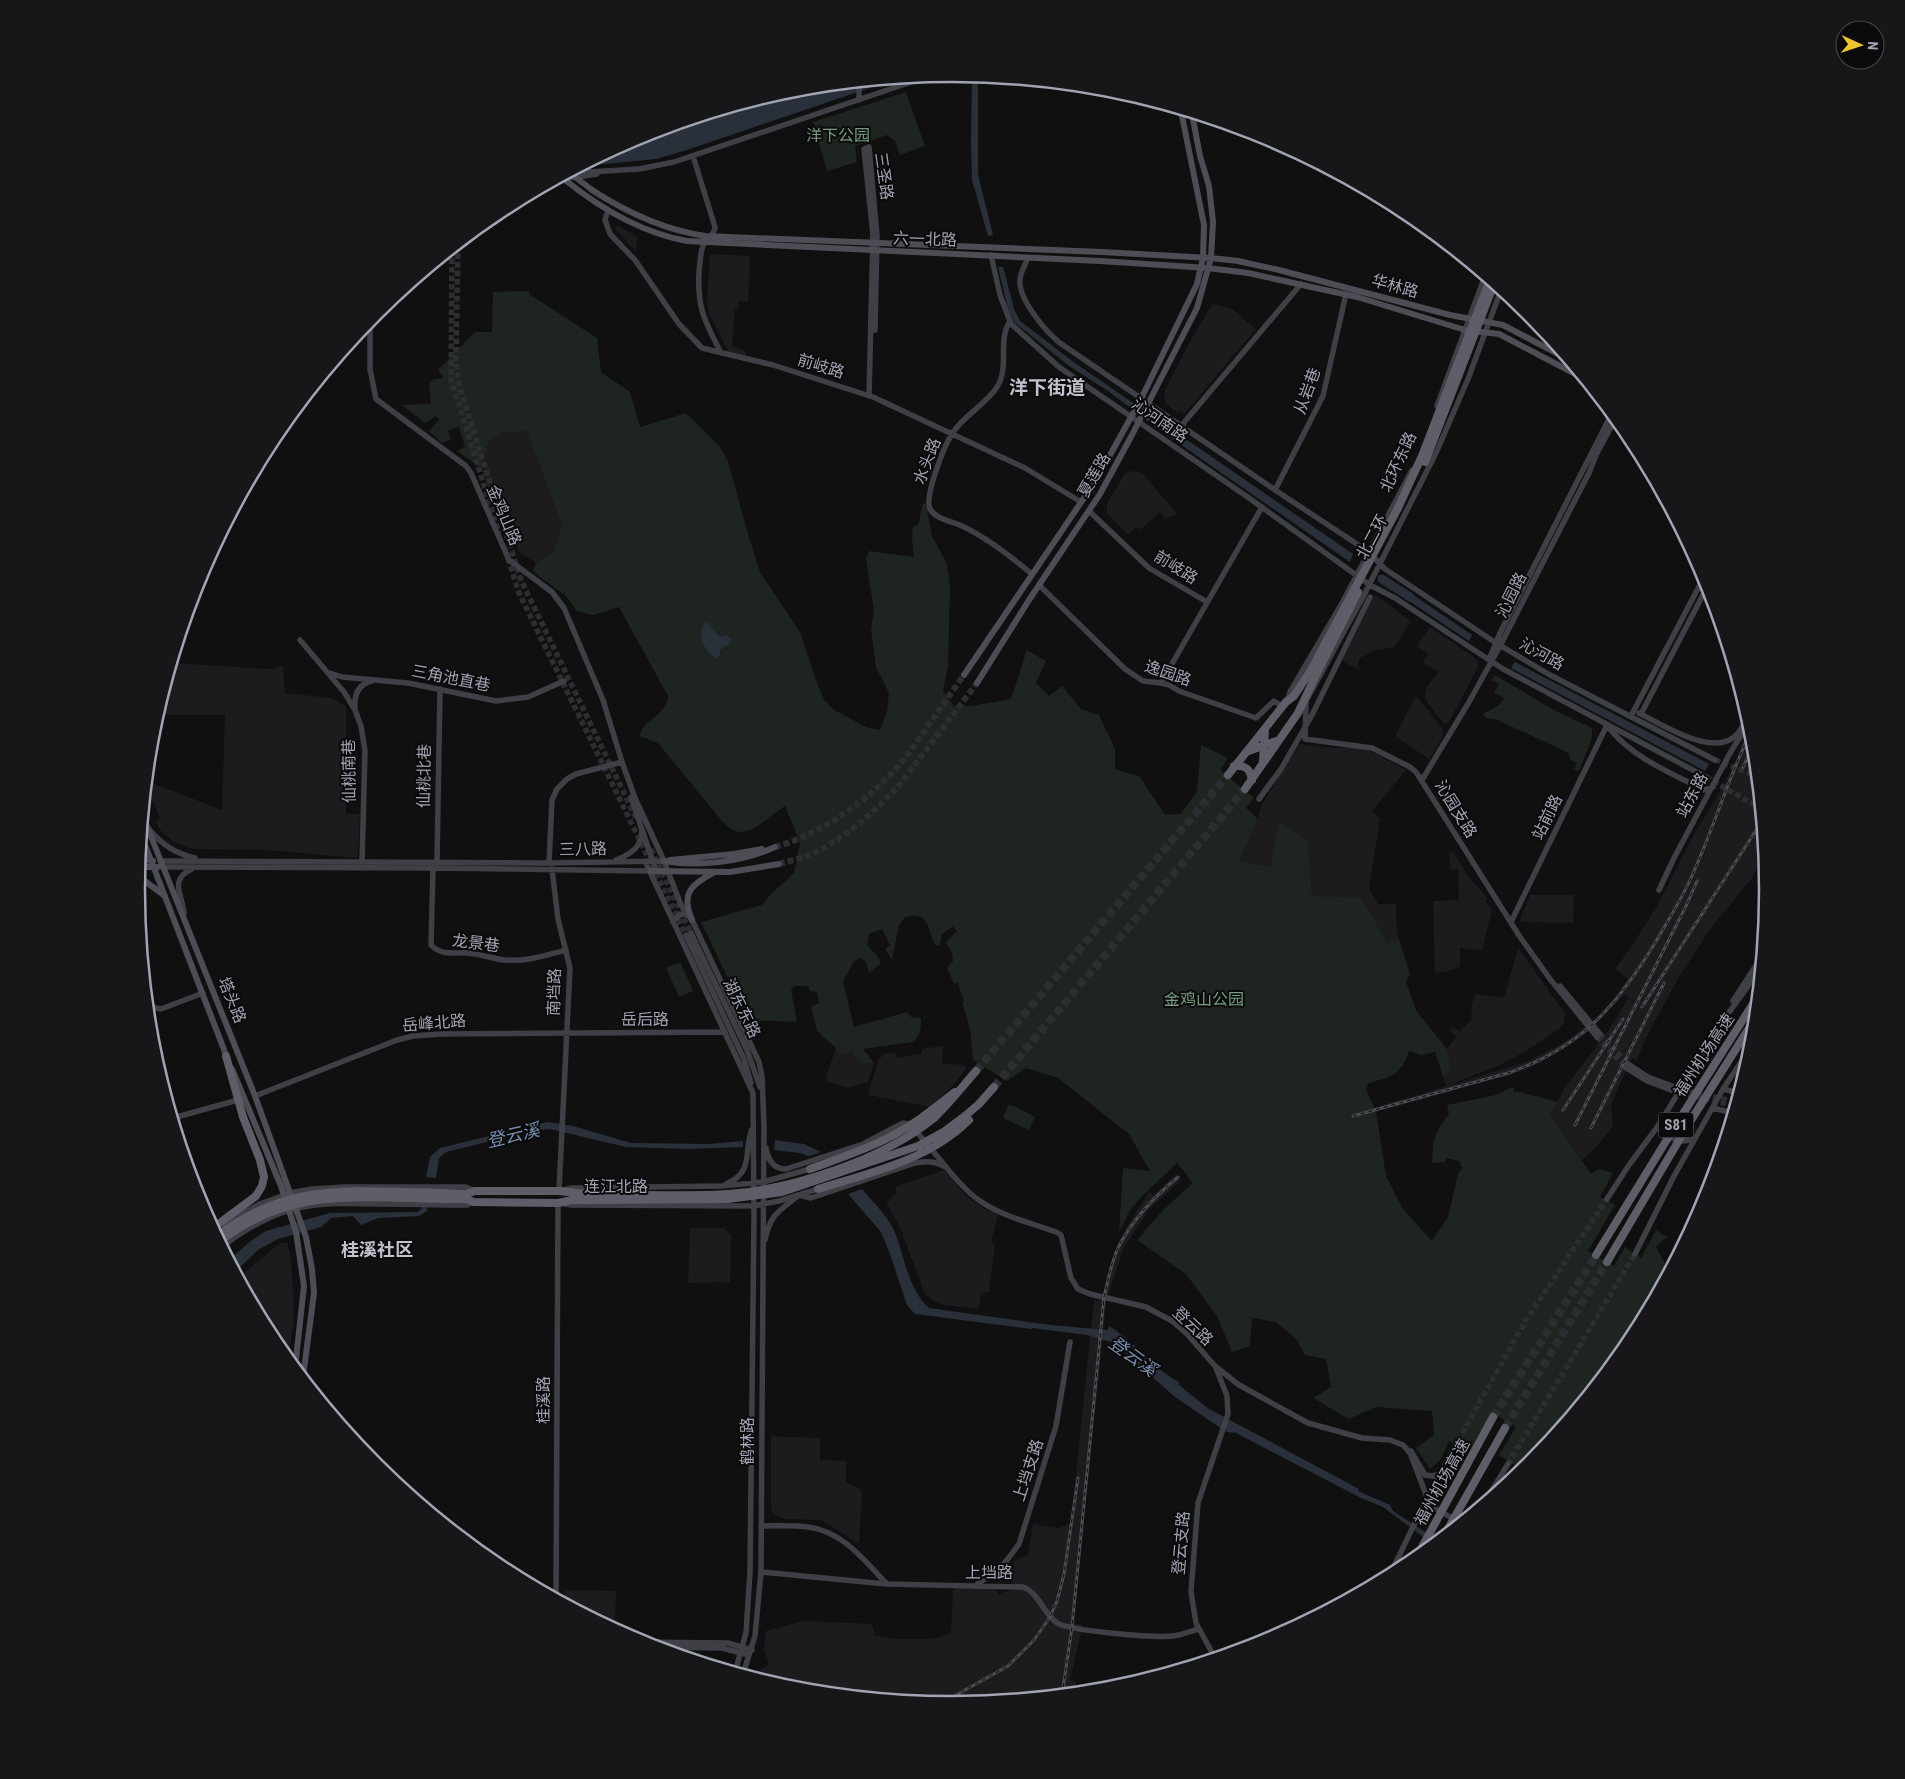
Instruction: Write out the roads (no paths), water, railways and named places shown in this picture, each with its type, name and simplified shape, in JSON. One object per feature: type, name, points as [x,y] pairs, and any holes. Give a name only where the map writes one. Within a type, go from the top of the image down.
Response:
[{"type":"highway","name":"北二环","points":[[1245,789],[1298,713],[1314,671],[1398,508],[1422,456],[1488,286]]},
{"type":"highway","name":"北二环","points":[[1228,775],[1314,671],[1427,458],[1492,290]]},
{"type":"highway","points":[[1263,764],[1265,729]]},
{"type":"highway","points":[[1246,752],[1279,740]]},
{"type":"highway","points":[[1234,766],[1248,769],[1252,780]]},
{"type":"highway","name":"福州机场高速","points":[[1596,1256],[1678,1120],[1751,1007]]},
{"type":"highway","name":"福州机场高速","points":[[1607,1262],[1688,1125],[1747,1031]]},
{"type":"highway","points":[[220,1225],[253,1198],[263,1183],[262,1165],[243,1117],[226,1056]]},
{"type":"highway","name":"连江北路","points":[[223,1232],[270,1204],[316,1193],[443,1196],[474,1202],[558,1203],[588,1197],[728,1194],[781,1186],[874,1154],[913,1134],[933,1114],[952,1100],[976,1071]]},
{"type":"highway","points":[[818,1189],[922,1154],[948,1138],[994,1086]]},
{"type":"highway","points":[[811,1165],[884,1141],[933,1114]]},
{"type":"highway","name":"连江北路","points":[[225,1237],[247,1222],[272,1210],[302,1201],[331,1198],[443,1196],[466,1194],[475,1191],[559,1192],[588,1197],[728,1200],[782,1192],[918,1146],[967,1118]]},
{"type":"highway","points":[[221,1228],[233,1224]]},
{"type":"highway","name":"福州机场高速","points":[[1424,1544],[1493,1417]]},
{"type":"highway","name":"福州机场高速","points":[[1450,1525],[1504,1428]]},
{"type":"main road","points":[[1183,116],[1203,220],[1203,258],[1205,267]]},
{"type":"main road","points":[[1193,119],[1211,198],[1213,236],[1211,258],[1205,267]]},
{"type":"main road","name":"六一北路","points":[[576,177],[614,204],[646,219],[682,231],[712,236],[1211,258]]},
{"type":"main road","name":"六一北路","points":[[566,182],[608,210],[659,233],[682,240],[705,243],[991,255],[1205,267],[1258,274],[1301,284]]},
{"type":"main road","name":"华林路","points":[[1211,258],[1279,270],[1469,319],[1503,325],[1554,352]]},
{"type":"main road","name":"夏莲路","points":[[964,675],[1081,502],[1141,399],[1205,267]]},
{"type":"main road","name":"夏莲路","points":[[977,683],[1039,585],[1089,511],[1139,422],[1192,319],[1200,298],[1205,267]]},
{"type":"main road","name":"华林路","points":[[1301,284],[1346,294],[1465,330],[1499,334],[1571,372]]},
{"type":"main road","name":"塔头路","points":[[148,829],[255,1096],[287,1194]]},
{"type":"main road","points":[[664,861],[681,864],[718,862],[755,855],[775,847]]},
{"type":"main road","name":"塔头路","points":[[147,849],[226,1056],[287,1194]]},
{"type":"main road","points":[[146,862],[152,864]]},
{"type":"main road","points":[[146,865],[162,864]]},
{"type":"main road","points":[[653,871],[714,872],[752,870],[779,864]]},
{"type":"main road","points":[[692,920],[687,904],[690,891],[696,882],[714,872]]},
{"type":"main road","points":[[145,881],[165,896]]},
{"type":"main road","points":[[287,1194],[309,1252],[314,1288],[304,1370]]},
{"type":"main road","points":[[293,1209],[304,1286],[296,1358]]},
{"type":"street","points":[[585,172],[652,167],[693,156],[906,84]]},
{"type":"street","points":[[859,88],[859,100]]},
{"type":"street","name":"三圣路","points":[[871,396],[875,242],[869,147],[864,149],[875,242]]},
{"type":"street","points":[[693,156],[715,227],[712,236],[705,243],[701,256],[699,302],[702,314],[721,353]]},
{"type":"street","points":[[576,177],[614,170]]},
{"type":"street","name":"前岐路","points":[[608,210],[605,223],[610,234],[635,260],[662,302],[699,346],[871,396],[1033,472],[1081,502]]},
{"type":"street","name":"沁河南路","points":[[991,255],[1000,295],[1010,321],[1053,362],[1357,575]]},
{"type":"street","name":"沁河南路","points":[[1028,258],[1020,278],[1020,289],[1040,322],[1060,343],[1369,552]]},
{"type":"street","name":"北环东路","points":[[1285,704],[1290,692],[1341,605],[1417,459],[1483,281]]},
{"type":"street","points":[[1181,426],[1301,284]]},
{"type":"street","name":"从岩巷","points":[[1275,490],[1323,396],[1346,294]]},
{"type":"street","points":[[1259,799],[1281,769],[1321,696],[1370,585],[1436,453],[1499,296]]},
{"type":"street","name":"水头路","points":[[1010,321],[1005,331],[1004,366],[1001,380],[992,393],[952,433],[929,491],[928,501],[930,509],[936,515],[967,529],[992,544],[1032,574]]},
{"type":"street","name":"金鸡山路","points":[[370,332],[370,369],[376,399],[466,466],[471,473],[509,560],[552,592],[560,601],[603,700],[622,762]]},
{"type":"street","points":[[1498,645],[1608,420]]},
{"type":"street","name":"沁园路","points":[[1422,780],[1469,702],[1612,425]]},
{"type":"street","points":[[1161,683],[1262,507]]},
{"type":"street","name":"前岐路","points":[[1089,511],[1149,568],[1207,602]]},
{"type":"street","name":"沁河路","points":[[1369,552],[1385,569],[1498,645],[1550,675],[1632,713],[1715,760]]},
{"type":"street","name":"沁河路","points":[[1357,575],[1509,673],[1706,777]]},
{"type":"street","name":"逸园路","points":[[1039,585],[1125,669],[1143,681],[1170,685],[1179,691],[1256,718],[1274,701],[1285,704]]},
{"type":"street","points":[[1699,586],[1632,713],[1641,714],[1691,739],[1711,743],[1727,740],[1737,734],[1742,725]]},
{"type":"street","points":[[1641,714],[1703,595]]},
{"type":"street","points":[[1298,713],[1314,691],[1370,597]]},
{"type":"street","name":"仙桃南巷","points":[[300,640],[344,692],[355,710],[362,733],[365,750],[362,862]]},
{"type":"street","name":"三角池直巷","points":[[329,673],[342,677],[408,683],[484,699],[508,700],[534,695],[564,682]]},
{"type":"street","points":[[355,710],[358,689],[363,684],[376,680]]},
{"type":"street","name":"仙桃北巷","points":[[437,863],[440,689]]},
{"type":"street","points":[[1314,691],[1321,696]]},
{"type":"street","points":[[1306,703],[1306,726]]},
{"type":"street","points":[[1607,725],[1618,739],[1647,760],[1704,790],[1713,787]]},
{"type":"street","name":"站前路","points":[[1511,922],[1607,725]]},
{"type":"street","name":"沁园支路","points":[[1306,726],[1305,739],[1372,748],[1410,767],[1422,780],[1535,959],[1598,1036]]},
{"type":"street","name":"站东路","points":[[1659,890],[1674,858],[1743,730]]},
{"type":"street","points":[[622,762],[623,775],[653,861],[653,871]]},
{"type":"street","points":[[622,762],[635,798],[664,861],[681,905],[692,920],[757,1058],[762,1076],[763,1182]]},
{"type":"street","name":"南垱路","points":[[559,1192],[570,968],[556,912],[550,866],[552,800],[557,789],[567,779],[576,774],[622,762]]},
{"type":"street","points":[[1704,790],[1706,799]]},
{"type":"street","points":[[611,862],[627,856],[638,846],[641,835],[640,823]]},
{"type":"street","points":[[148,826],[155,836],[172,850],[187,856],[207,860]]},
{"type":"street","name":"三八路","points":[[162,864],[207,860],[437,863],[653,871]]},
{"type":"street","points":[[645,861],[653,871],[674,922],[753,1094],[750,1572],[746,1633],[743,1650],[737,1667]]},
{"type":"street","name":"三八路","points":[[162,864],[195,867],[432,868],[550,866],[664,861]]},
{"type":"street","points":[[432,868],[437,863]]},
{"type":"street","points":[[184,922],[183,903],[178,891],[178,883],[184,874],[195,867]]},
{"type":"street","name":"龙景巷","points":[[432,868],[430,939],[436,950],[470,953],[509,960],[526,959],[566,950]]},
{"type":"street","points":[[674,922],[679,915],[688,914]]},
{"type":"street","name":"湖东东路","points":[[753,1094],[749,1071],[688,934],[750,1057],[763,1097]]},
{"type":"street","points":[[1607,1199],[1670,1108],[1739,990],[1756,965]]},
{"type":"street","points":[[1720,1025],[1755,975]]},
{"type":"street","points":[[154,1007],[161,1009],[203,993]]},
{"type":"street","name":"岳后路","points":[[566,1034],[724,1032]]},
{"type":"street","name":"岳峰北路","points":[[255,1096],[397,1040],[413,1036],[440,1034],[566,1034]]},
{"type":"street","points":[[1635,1254],[1674,1176],[1740,1064]]},
{"type":"street","points":[[1627,1066],[1671,1088]]},
{"type":"street","points":[[1724,1089],[1734,1092]]},
{"type":"street","points":[[178,1116],[238,1100]]},
{"type":"street","points":[[1670,1108],[1664,1124],[1664,1130],[1667,1134],[1681,1142],[1695,1139]]},
{"type":"street","points":[[1713,1108],[1728,1112]]},
{"type":"street","points":[[559,1192],[572,1188],[721,1186],[763,1182],[801,1171],[826,1156],[863,1144],[905,1122],[930,1146],[948,1168]]},
{"type":"street","points":[[721,1186],[735,1180],[746,1167],[749,1136],[754,1124]]},
{"type":"street","points":[[764,1137],[768,1158],[776,1167],[781,1171],[789,1173],[801,1171]]},
{"type":"street","points":[[799,1195],[811,1198],[915,1163],[925,1158],[930,1146]]},
{"type":"street","points":[[915,1163],[932,1161],[948,1168]]},
{"type":"street","points":[[776,1167],[786,1169],[811,1165]]},
{"type":"street","name":"登云路","points":[[948,1168],[967,1190],[982,1203],[1058,1233],[1063,1241],[1071,1278],[1078,1289],[1090,1294],[1146,1307],[1164,1316],[1187,1334],[1215,1366],[1244,1388],[1308,1423],[1362,1438],[1394,1441],[1406,1447]]},
{"type":"street","name":"鹤林路","points":[[745,1669],[751,1653],[757,1626],[760,1572],[763,1182]]},
{"type":"street","points":[[220,1226],[252,1207],[287,1194],[316,1188],[466,1187],[475,1191]]},
{"type":"street","points":[[558,1203],[753,1206],[818,1189]]},
{"type":"street","points":[[762,1252],[771,1220],[776,1213],[799,1195]]},
{"type":"street","points":[[227,1242],[254,1225],[293,1209],[339,1203],[467,1205],[474,1202]]},
{"type":"street","name":"桂溪路","points":[[556,1592],[558,1203]]},
{"type":"street","name":"上垱支路","points":[[975,1586],[1004,1564],[1018,1544],[1056,1426],[1070,1342]]},
{"type":"street","name":"登云支路","points":[[1213,1654],[1199,1629],[1194,1615],[1191,1592],[1198,1508],[1222,1429],[1227,1419],[1227,1396],[1215,1366]]},
{"type":"street","points":[[1406,1447],[1411,1451],[1425,1474],[1432,1476],[1440,1474]]},
{"type":"street","points":[[1406,1447],[1426,1500],[1433,1508],[1455,1521]]},
{"type":"street","points":[[1395,1563],[1454,1448]]},
{"type":"street","points":[[1411,1451],[1424,1485],[1426,1500]]},
{"type":"street","points":[[1493,1488],[1508,1464]]},
{"type":"street","points":[[761,1526],[808,1527],[828,1532],[852,1548],[886,1584]]},
{"type":"street","name":"上垱路","points":[[760,1572],[886,1584],[1025,1587],[1050,1617],[1064,1626],[1160,1637],[1177,1636],[1199,1629]]},
{"type":"street","points":[[663,1642],[722,1643],[751,1653]]},
{"type":"street","points":[[676,1647],[743,1650]]},
{"type":"water","points":[[972,83],[978,83],[978,175],[993,235],[988,236],[972,180]]},
{"type":"water","points":[[874,86],[687,150],[656,159],[599,165],[644,144],[693,125],[744,110],[795,98]]},
{"type":"water","points":[[998,267],[1003,267],[1014,309],[1020,321],[1075,363],[1353,554],[1350,562],[1164,433],[1108,391],[1069,366],[1014,322],[1008,309]]},
{"type":"water","points":[[1403,588],[1472,635],[1469,641],[1400,595]]},
{"type":"water","points":[[706,622],[718,635],[722,637],[726,635],[732,639],[730,643],[720,650],[720,654],[716,658],[708,652],[702,642],[701,631]]},
{"type":"water","points":[[1515,662],[1709,764],[1705,771],[1511,668]]},
{"type":"water","name":"登云溪","points":[[547,1122],[573,1126],[631,1143],[708,1144],[743,1141],[743,1147],[689,1149],[626,1147],[550,1129],[527,1132],[446,1152],[439,1158],[436,1178],[426,1177],[430,1157],[440,1148]]},
{"type":"water","points":[[775,1140],[804,1144],[821,1152],[809,1156],[774,1150]]},
{"type":"water","name":"登云溪","points":[[862,1189],[891,1224],[911,1281],[929,1308],[1050,1325],[1108,1330],[1109,1326],[1127,1339],[1160,1369],[1179,1382],[1179,1385],[1209,1409],[1359,1489],[1358,1491],[1390,1505],[1393,1511],[1433,1537],[1428,1541],[1383,1507],[1361,1498],[1236,1433],[1227,1432],[1222,1429],[1175,1397],[1114,1343],[1087,1335],[915,1314],[907,1305],[881,1232],[848,1194]]},
{"type":"water","points":[[428,1202],[427,1211],[419,1216],[378,1218],[361,1225],[353,1216],[331,1218],[321,1227],[278,1239],[258,1250],[240,1267],[234,1255],[266,1231],[330,1213],[418,1212]]},
{"type":"waterway","points":[[1382,579],[1410,597]]},
{"type":"tunnel","points":[[458,252],[456,363],[460,389],[521,580],[637,820]]},
{"type":"tunnel","points":[[452,257],[451,380],[499,533]]},
{"type":"tunnel","points":[[508,558],[519,593],[686,935]]},
{"type":"tunnel","points":[[775,847],[794,841],[830,823],[879,786],[906,757],[964,675]]},
{"type":"tunnel","points":[[779,864],[821,849],[856,826],[878,807],[898,787],[977,683]]},
{"type":"tunnel","points":[[1715,760],[1751,774]]},
{"type":"tunnel","points":[[976,1071],[1228,775]]},
{"type":"tunnel","points":[[1706,777],[1755,805]]},
{"type":"tunnel","points":[[994,1087],[1245,789]]},
{"type":"tunnel","points":[[651,849],[691,933]]},
{"type":"tunnel","points":[[1600,1034],[1628,1064]]},
{"type":"tunnel","points":[[1597,1037],[1626,1068]]},
{"type":"tunnel","points":[[1672,1086],[1731,1101]]},
{"type":"tunnel","points":[[1671,1090],[1730,1105]]},
{"type":"tunnel","points":[[1454,1448],[1525,1322],[1607,1199]]},
{"type":"tunnel","points":[[1508,1464],[1635,1254]]},
{"type":"tunnel","points":[[1493,1417],[1596,1255]]},
{"type":"tunnel","points":[[1505,1428],[1607,1262]]},
{"type":"railway","points":[[1353,1116],[1508,1073],[1534,1063],[1576,1038],[1594,1023],[1626,987],[1655,943],[1682,896],[1746,742]]},
{"type":"railway","points":[[1743,767],[1748,756]]},
{"type":"railway","points":[[1642,1007],[1757,828]]},
{"type":"railway","points":[[1575,1125],[1697,881]]},
{"type":"railway","points":[[1591,1128],[1664,983]]},
{"type":"railway","points":[[1563,1110],[1623,1019]]},
{"type":"railway","points":[[1063,1689],[1072,1627],[1104,1297],[1113,1260],[1130,1228],[1144,1210],[1178,1177]]},
{"type":"railway","points":[[954,1696],[1008,1666],[1034,1640],[1050,1617],[1057,1601],[1064,1574],[1078,1478]]},
{"type":"district","name":"洋下街道","points":[[1047,387]]},
{"type":"district","name":"桂溪社区","points":[[377,1249]]},
{"type":"park label","name":"洋下公园","points":[[838,135]]},
{"type":"park label","name":"金鸡山公园","points":[[1204,999]]}]
